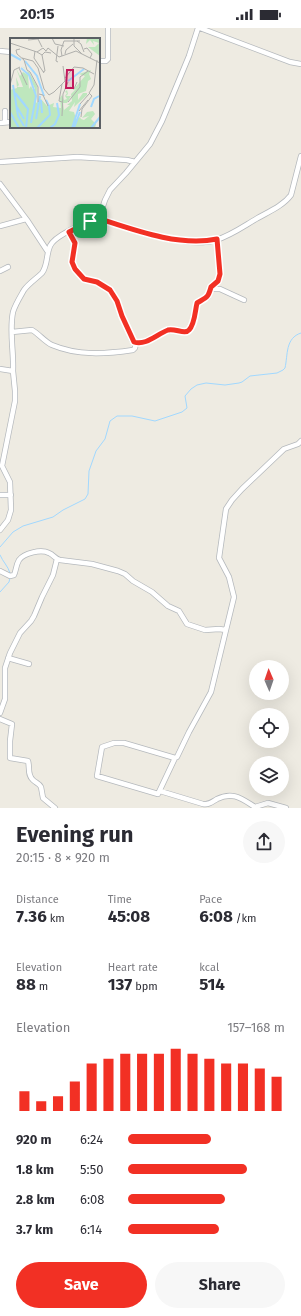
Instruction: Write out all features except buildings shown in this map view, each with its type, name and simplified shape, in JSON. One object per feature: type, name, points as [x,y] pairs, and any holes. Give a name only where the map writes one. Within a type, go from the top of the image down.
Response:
[{"type":"street","points":[[100,61],[106,62],[108,59],[108,28]]},
{"type":"street","points":[[0,530],[10,516],[10,482],[2,466],[15,391],[12,332],[13,313],[15,306],[30,284],[42,273],[47,262],[50,246],[54,241],[100,215],[110,190],[150,144],[162,121],[199,28],[290,62],[301,64]]},
{"type":"street","points":[[0,51],[10,52]]},
{"type":"street","points":[[3,123],[5,111]]},
{"type":"street","points":[[0,162],[77,156],[135,162]]},
{"type":"street","points":[[97,218],[179,241],[188,242],[217,239],[257,219],[288,199],[291,195],[301,156]]},
{"type":"street","points":[[0,184],[48,252]]},
{"type":"street","points":[[0,226],[26,219]]},
{"type":"street","points":[[69,232],[75,243],[72,262],[75,269],[84,279],[97,282],[110,290],[117,301],[132,340],[136,343]]},
{"type":"street","points":[[136,343],[148,341],[171,330],[188,331],[192,325],[197,303],[209,295],[210,289],[217,283],[220,277],[217,239]]},
{"type":"street","points":[[0,271],[8,267]]},
{"type":"street","points":[[210,289],[220,289],[244,300]]},
{"type":"street","points":[[12,332],[32,330],[54,346],[96,354],[133,350],[136,343]]},
{"type":"street","points":[[0,369],[13,371]]},
{"type":"street","points":[[175,758],[124,743],[114,743],[102,747],[97,776],[158,794],[160,791],[175,758],[178,757],[192,726],[210,694],[234,597],[229,577],[218,558],[226,509],[242,489],[284,448],[298,444],[301,441]]},
{"type":"street","points":[[0,496],[11,495]]},
{"type":"street","points":[[0,571],[10,576],[14,575],[19,560],[25,555],[49,552],[57,559],[92,564],[125,574],[133,581],[152,592],[166,604],[179,611],[187,624],[205,630],[226,630]]},
{"type":"street","points":[[0,713],[5,699],[4,673],[8,658],[20,633],[34,616],[53,575],[57,559]]},
{"type":"street","points":[[8,658],[29,664]]},
{"type":"street","points":[[0,719],[12,724],[10,758],[28,760],[29,770],[33,781],[41,787],[43,798],[55,808]]},
{"type":"street","points":[[160,791],[207,804],[219,798],[230,795],[238,796],[255,807],[268,803],[286,808]]},
{"type":"waterway","points":[[0,547],[13,532],[23,526],[53,517],[85,499],[88,494],[89,471],[96,451],[105,439],[110,421],[117,416],[132,416],[155,421],[182,412],[187,408],[185,396],[197,385],[206,383],[225,385],[239,383],[250,376],[277,373],[285,368],[288,348],[292,339],[301,333]]},
{"type":"waterway","points":[[0,555],[10,573]]},
{"type":"waterway","points":[[0,592],[9,582],[10,578]]},
{"type":"route","points":[[97,218],[179,241],[211,241],[217,239],[220,277],[216,284],[211,287],[210,294],[197,303],[192,325],[188,331],[171,330],[148,341],[140,343],[136,343],[132,340],[114,295],[110,290],[94,280],[84,279],[73,265],[72,259],[75,243],[69,232],[90,221],[97,218]]}]
